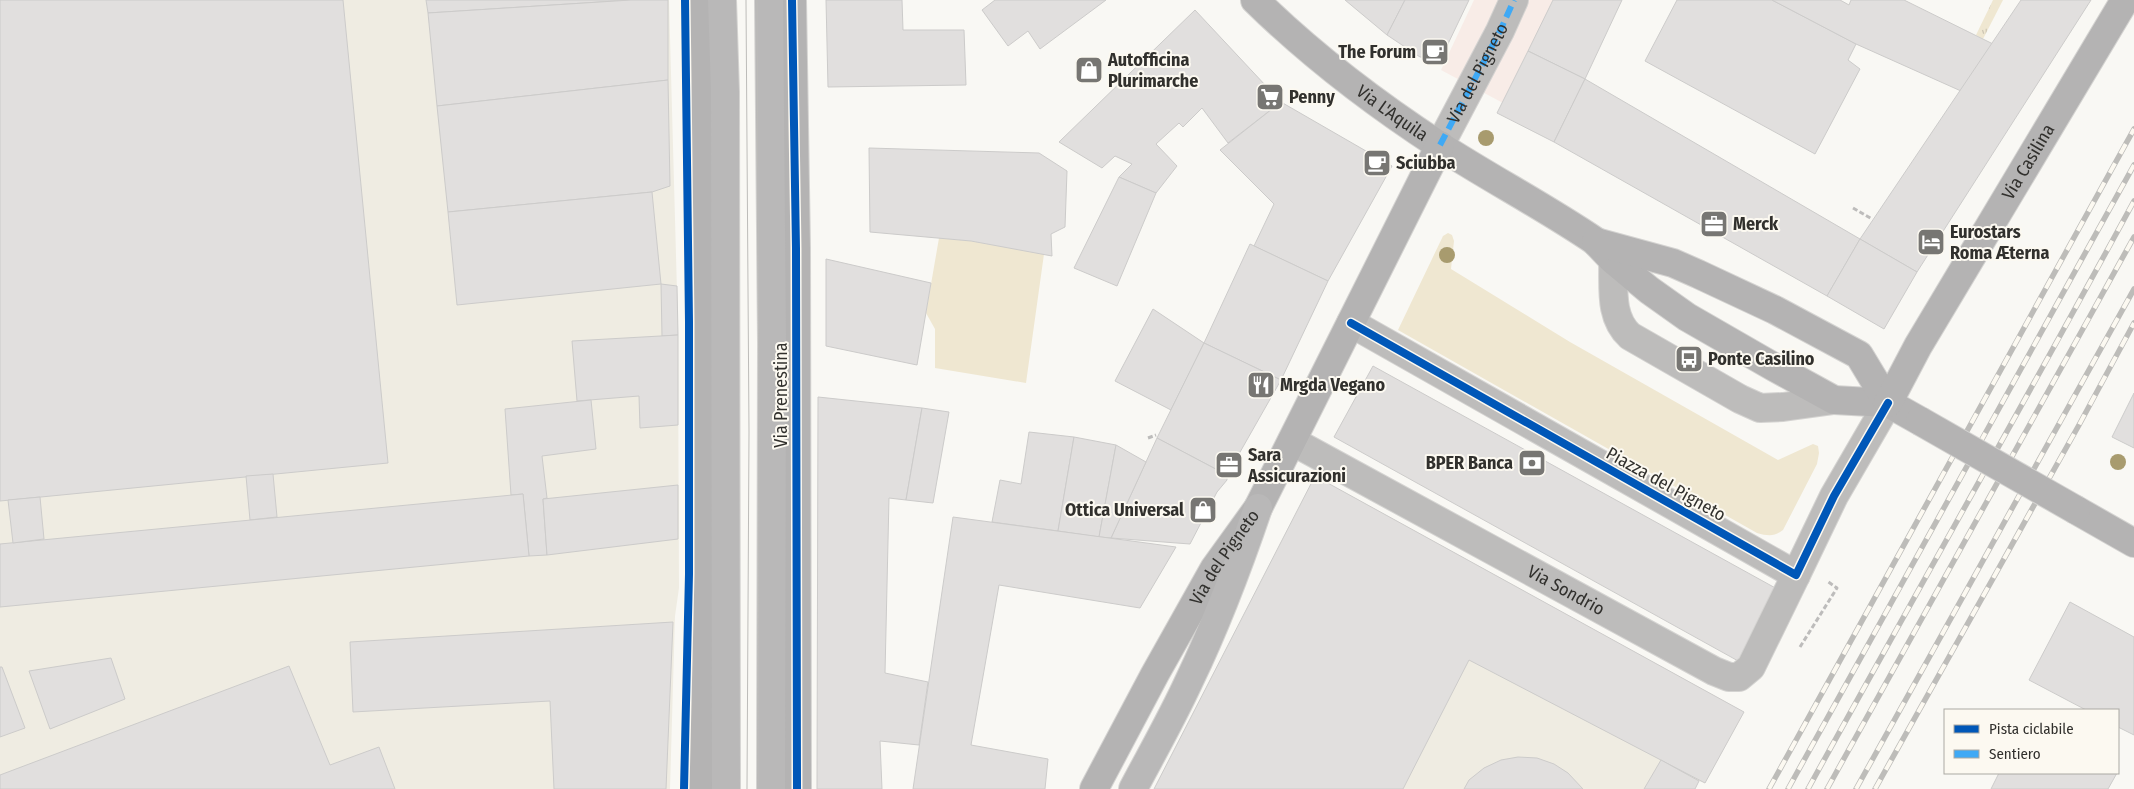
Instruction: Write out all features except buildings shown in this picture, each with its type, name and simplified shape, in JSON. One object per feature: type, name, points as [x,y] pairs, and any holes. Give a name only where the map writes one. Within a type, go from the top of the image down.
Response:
[{"type":"highway","points":[[722,0],[725,92],[726,789]]},
{"type":"highway","points":[[769,0],[772,333],[771,789]]},
{"type":"highway","points":[[1133,789],[1189,681],[1238,567],[1258,508]]},
{"type":"main road","points":[[696,0],[701,335],[699,789]]},
{"type":"main road","name":"Via Prenestina","points":[[792,0],[796,248],[797,789]]},
{"type":"main road","name":"Via L'Aquila","points":[[1255,0],[1289,33],[1328,65],[1440,145]]},
{"type":"main road","name":"Via Casilina","points":[[1888,403],[1923,337],[2124,0]]},
{"type":"main road","points":[[1351,323],[1440,145],[1604,251],[1649,290],[1687,317],[1834,400],[1888,403],[2134,543]]},
{"type":"main road","points":[[1604,251],[1673,263],[1775,310],[1859,355],[1888,403]]},
{"type":"main road","name":"Via del Pigneto","points":[[1094,789],[1214,569],[1258,508],[1351,323]]},
{"type":"street","name":"Via del Pigneto","points":[[1440,145],[1496,39],[1514,0]]},
{"type":"street","points":[[1604,251],[1617,318],[1623,330],[1630,336],[1740,399],[1760,408],[1784,408],[1834,400]]},
{"type":"street","name":"Piazza del Pigneto","points":[[1351,323],[1808,576]]},
{"type":"street","points":[[1808,576],[1834,496],[1888,403]]},
{"type":"street","name":"Via Sondrio","points":[[1292,441],[1726,676],[1739,677],[1751,667],[1808,576]]},
{"type":"path","points":[[1853,208],[1872,220]]},
{"type":"path","points":[[1148,438],[1156,435]]},
{"type":"path","points":[[1800,647],[1837,588],[1808,576]]},
{"type":"shaded area","points":[[0,0],[669,0],[678,328],[679,588],[675,616],[670,789],[0,789]]},
{"type":"shaded area","points":[[1474,0],[1553,0],[1503,103],[1441,70]]},
{"type":"shaded area","points":[[1315,476],[1744,712],[1705,783],[1699,781],[1695,789],[1154,789]]},
{"type":"green space","points":[[1993,0],[2003,0],[1983,39],[1976,35]]},
{"type":"green space","points":[[1448,233],[1452,235],[1454,241],[1451,269],[1570,342],[1778,460],[1813,444],[1818,446],[1817,464],[1783,530],[1771,535],[1757,533],[1398,330],[1443,236]]},
{"type":"green space","points":[[939,238],[971,241],[1044,254],[1026,383],[935,368],[935,329],[926,313]]},
{"type":"tram line","points":[[746,0],[749,432],[747,789]]},
{"type":"tram line","points":[[757,0],[758,789]]},
{"type":"railway","points":[[1769,789],[2134,129]]},
{"type":"railway","points":[[1788,789],[2134,165]]},
{"type":"railway","points":[[1808,789],[2134,201]]},
{"type":"railway","points":[[1827,789],[2134,237]]},
{"type":"railway","points":[[1856,789],[2134,289]]},
{"type":"railway","points":[[1875,789],[2134,323]]},
{"type":"marked path","points":[[1440,145],[1500,31],[1514,0]]},
{"type":"cycle path","points":[[684,789],[689,574],[689,322],[685,0]]},
{"type":"cycle path","points":[[792,0],[796,248],[797,789]]},
{"type":"cycle path","points":[[1351,323],[1796,575],[1834,496],[1888,403]]},
{"type":"place","name":"The Forum","points":[[1435,52]]},
{"type":"place","name":"Autofficina Plurimarche","points":[[1089,70]]},
{"type":"place","name":"Penny","points":[[1270,97]]},
{"type":"place","name":"Sciubba","points":[[1377,163]]},
{"type":"place","name":"Merck","points":[[1714,224]]},
{"type":"place","name":"Eurostars Roma Æterna","points":[[1931,242]]},
{"type":"place","name":"Ponte Casilino","points":[[1689,359]]},
{"type":"place","name":"Mrgda Vegano","points":[[1261,385]]},
{"type":"place","name":"BPER Banca","points":[[1532,463]]},
{"type":"place","name":"Sara Assicurazioni","points":[[1229,465]]},
{"type":"place","name":"Ottica Universal","points":[[1203,510]]}]
